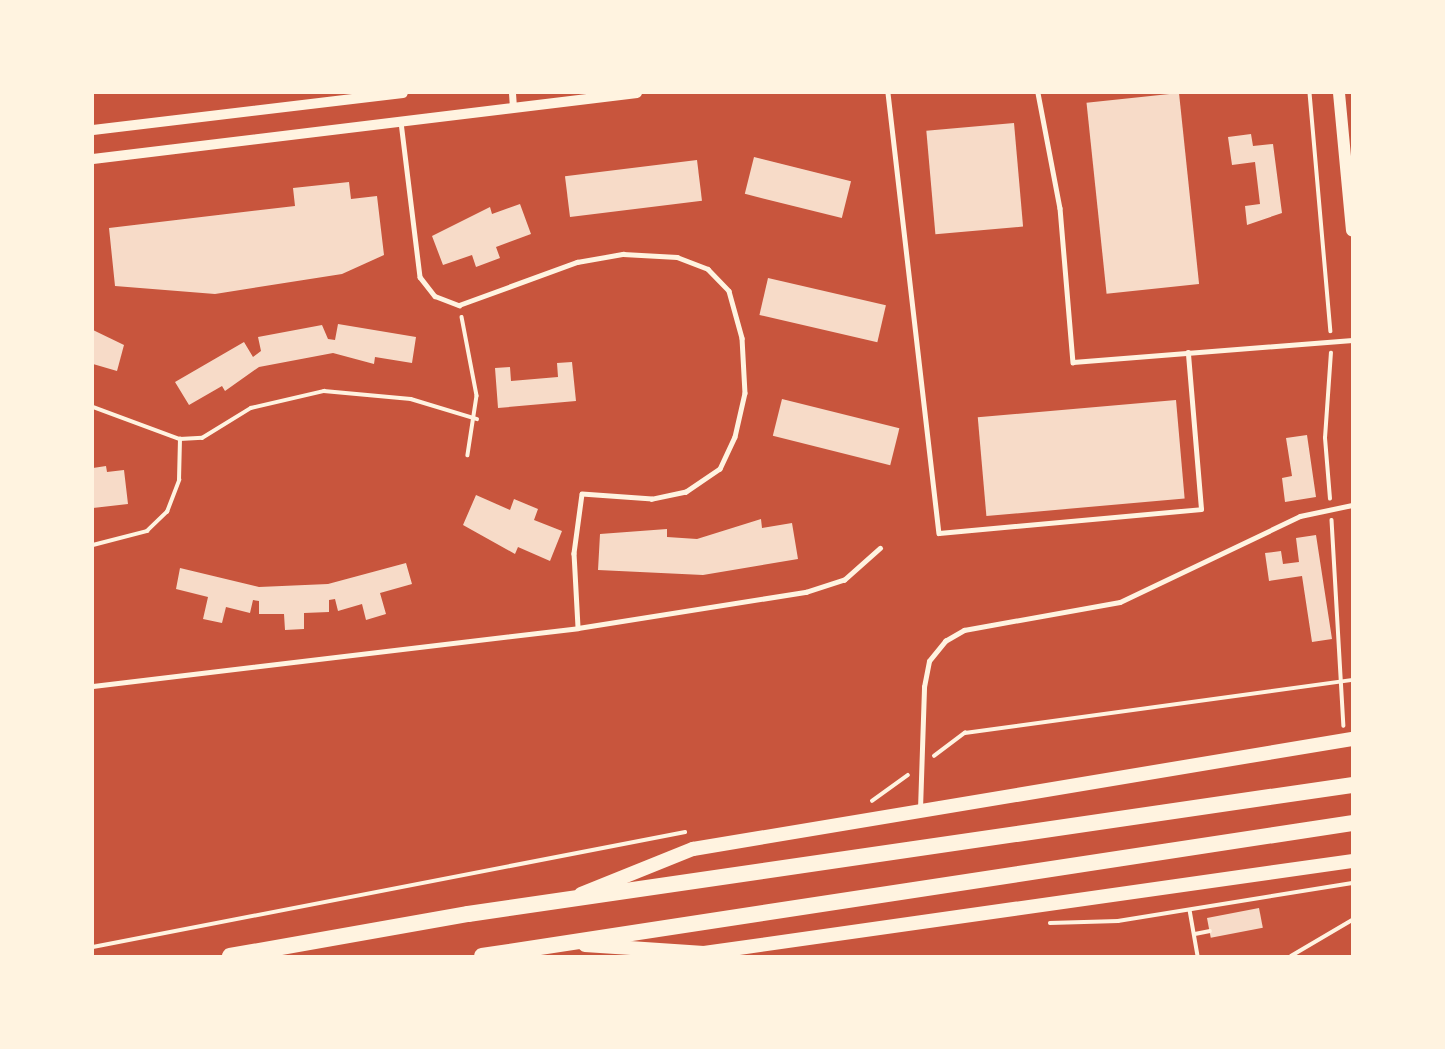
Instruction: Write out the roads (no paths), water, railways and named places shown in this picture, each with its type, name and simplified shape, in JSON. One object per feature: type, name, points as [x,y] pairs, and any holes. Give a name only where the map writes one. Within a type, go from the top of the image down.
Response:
[{"type":"highway","points":[[230,956],[566,900],[1352,785]]},
{"type":"highway","points":[[482,956],[1352,823]]},
{"type":"main road","points":[[1339,93],[1352,230]]},
{"type":"main road","points":[[566,900],[693,849],[1348,739]]},
{"type":"main road","points":[[563,943],[704,953],[1352,861]]},
{"type":"street","points":[[93,130],[346,96],[403,93]]},
{"type":"street","points":[[512,93],[513,107]]},
{"type":"street","points":[[93,159],[637,93]]},
{"type":"lane","points":[[888,93],[939,533],[1201,509],[1188,353]]},
{"type":"lane","points":[[1038,93],[1060,208],[1073,362],[1352,340]]},
{"type":"lane","points":[[400,121],[420,277],[435,296],[459,305],[577,262],[622,254],[677,257],[708,268],[729,291],[742,338],[745,393],[735,436],[720,469],[686,492],[652,499],[582,494],[575,553],[578,628]]},
{"type":"lane","points":[[920,810],[918,768],[923,687],[929,661],[945,640],[964,630],[1120,602],[1269,529],[1331,507],[1352,505]]},
{"type":"lane","points":[[93,686],[578,628],[806,592],[844,580],[880,548]]}]
